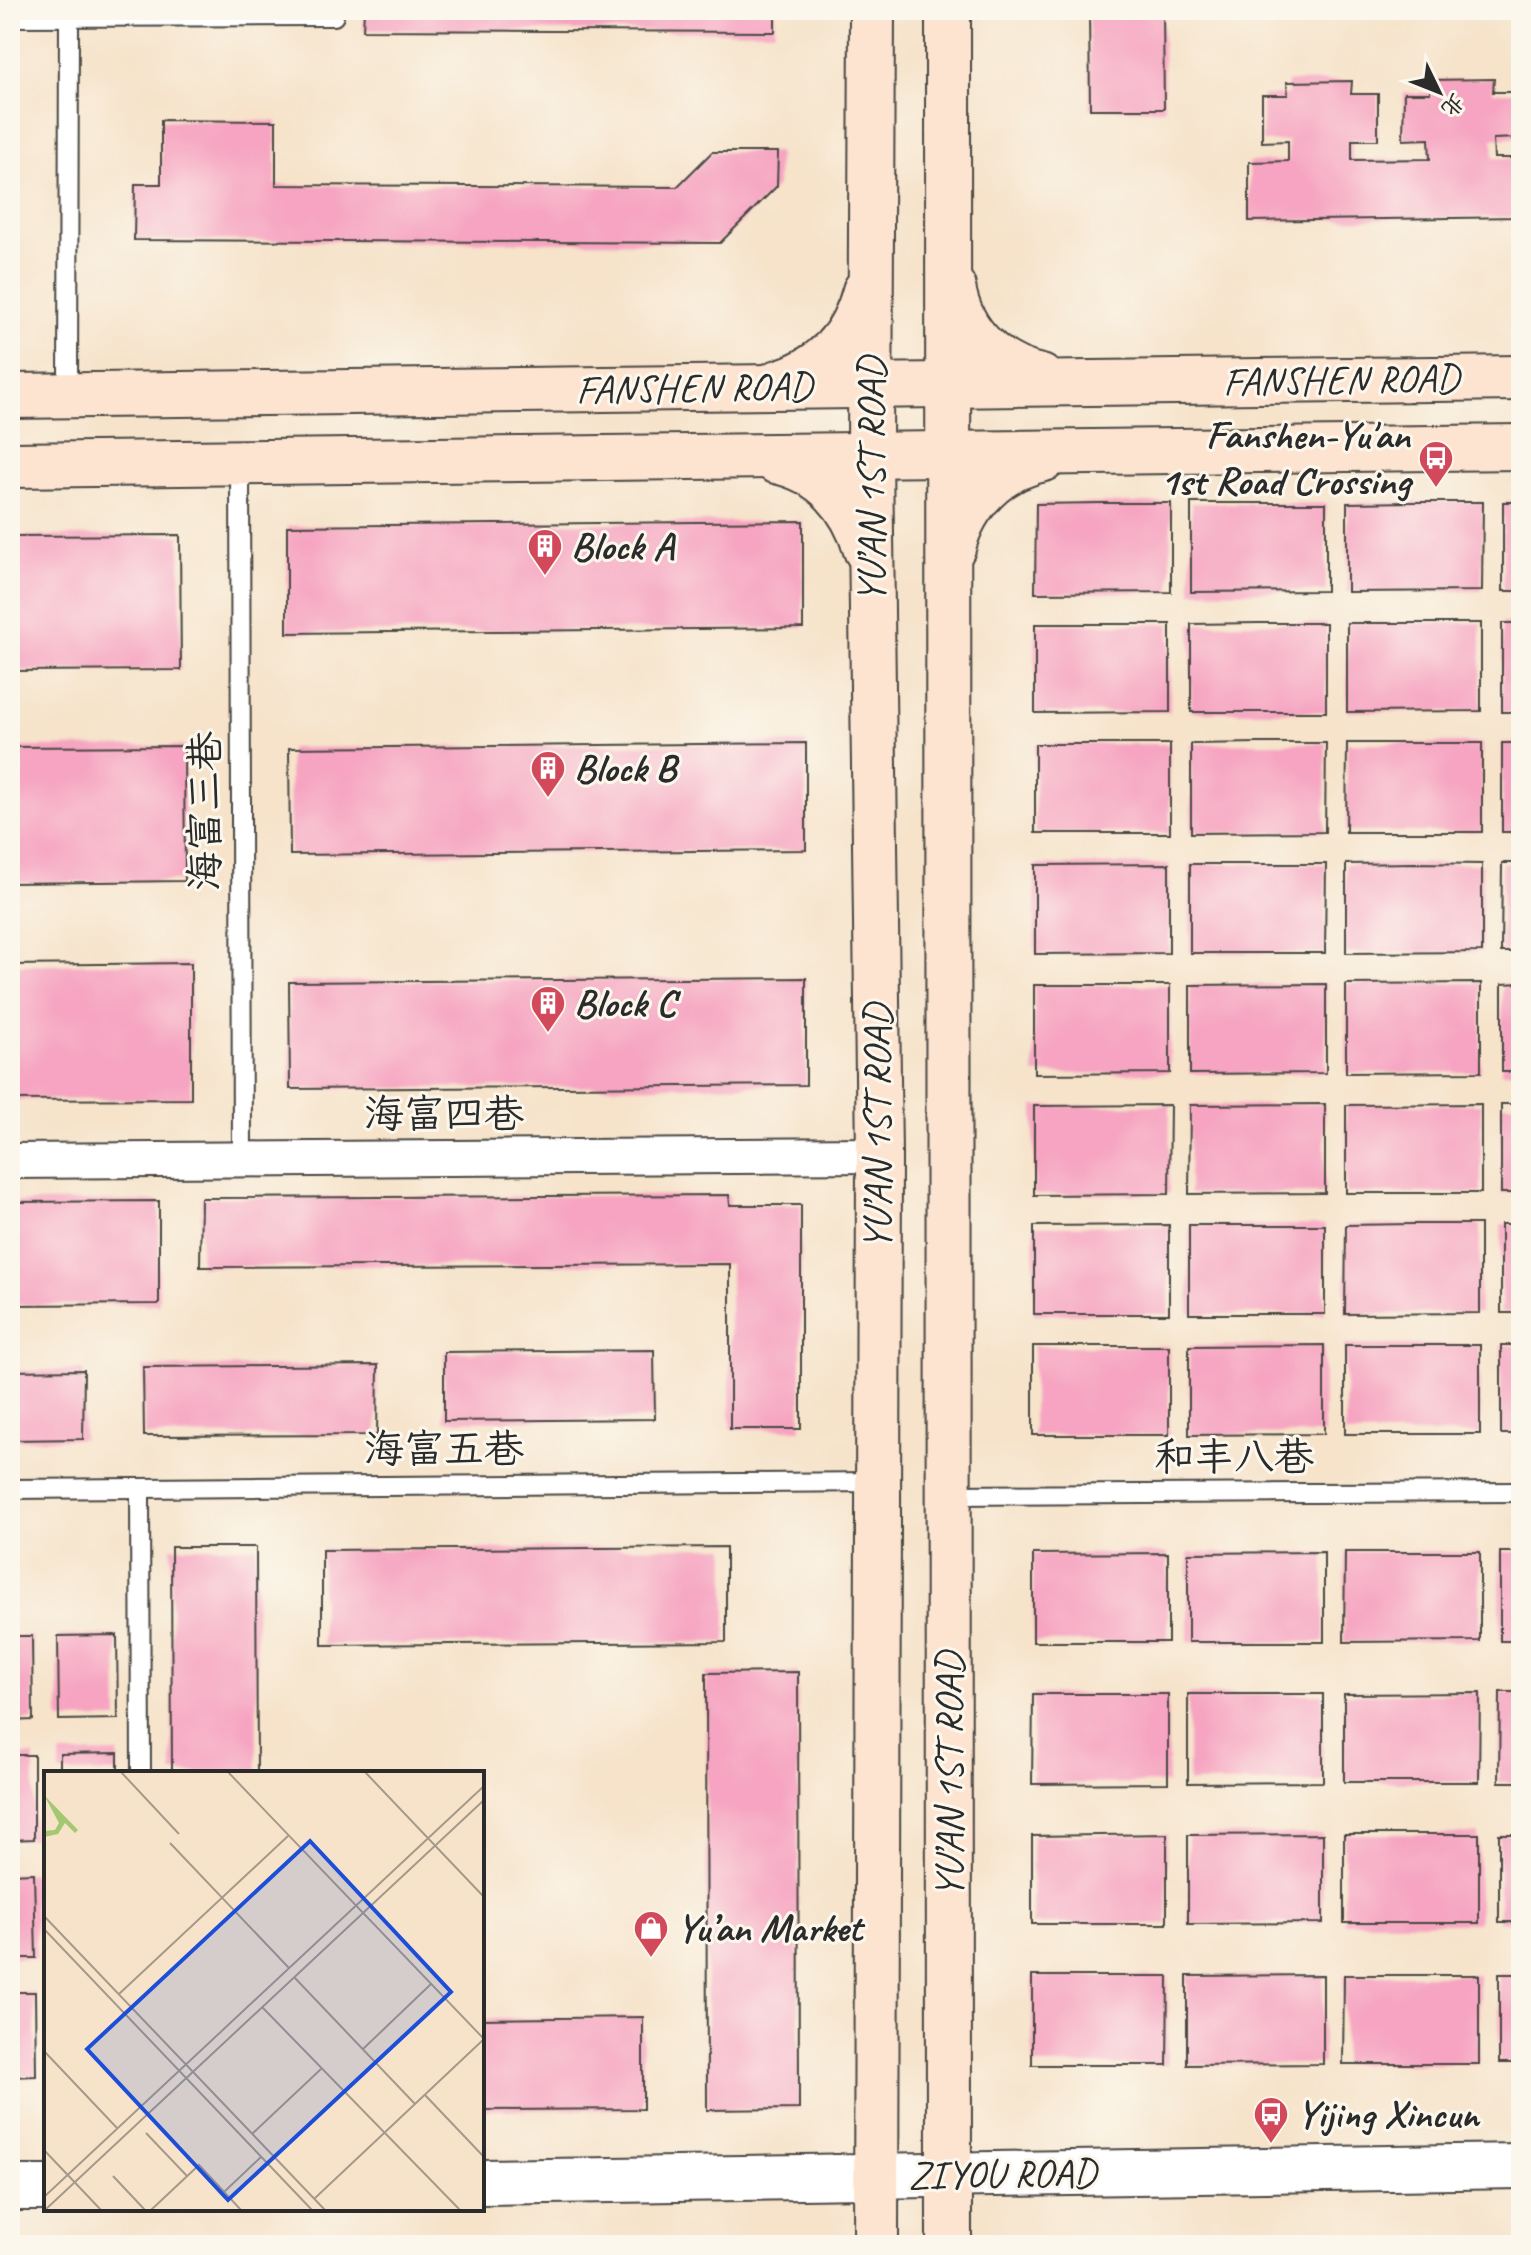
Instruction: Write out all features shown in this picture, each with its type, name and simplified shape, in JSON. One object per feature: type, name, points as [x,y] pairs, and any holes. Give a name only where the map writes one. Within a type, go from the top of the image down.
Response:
[{"type":"main road","name":"YU’AN 1ST ROAD","points":[[872,10],[870,455],[879,1155],[876,2245]]},
{"type":"main road","name":"YU’AN 1ST ROAD","points":[[948,10],[949,2245]]},
{"type":"main road","points":[[948,258],[954,294],[968,329],[984,348],[1028,375],[1071,383]]},
{"type":"main road","points":[[738,387],[779,383],[814,368],[843,342],[860,308],[870,270]]},
{"type":"main road","name":"FANSHEN ROAD","points":[[10,396],[1521,378]]},
{"type":"main road","name":"FANSHEN ROAD","points":[[10,465],[1521,447]]},
{"type":"main road","points":[[948,570],[957,532],[975,499],[1001,475],[1033,461],[1073,453]]},
{"type":"main road","points":[[754,456],[791,464],[822,480],[847,505],[862,536],[871,568]]},
{"type":"street","name":"海富四巷","points":[[10,1161],[879,1155]]},
{"type":"street","name":"ZIYOU ROAD","points":[[484,2182],[1521,2166]]},
{"type":"street","points":[[10,2188],[44,2188]]},
{"type":"lane","points":[[10,17],[334,16],[334,10]]},
{"type":"lane","points":[[68,395],[69,17]]},
{"type":"lane","name":"海富三巷","points":[[240,462],[242,1160]]},
{"type":"lane","name":"海富五巷","points":[[10,1489],[878,1482]]},
{"type":"lane","points":[[140,1488],[141,1771]]},
{"type":"lane","name":"和丰八巷","points":[[948,1495],[1521,1492]]},
{"type":"building","points":[[364,10],[775,10],[775,32],[363,30]]},
{"type":"building","points":[[1089,10],[1163,10],[1164,109],[1090,109]]},
{"type":"building","points":[[1494,79],[1493,92],[1519,92],[1519,138],[1493,139],[1494,158],[1521,158],[1521,217],[1249,221],[1249,162],[1288,161],[1288,141],[1262,142],[1262,95],[1288,95],[1287,82],[1352,81],[1351,94],[1378,94],[1378,140],[1352,140],[1352,160],[1430,159],[1429,139],[1403,140],[1404,93],[1430,93],[1430,80]]},
{"type":"building","points":[[161,120],[276,121],[276,185],[677,187],[712,152],[778,152],[777,186],[720,243],[134,240],[135,184],[161,184]]},
{"type":"building","points":[[1483,502],[1482,591],[1347,592],[1347,503]]},
{"type":"building","points":[[1503,502],[1521,502],[1521,591],[1503,591]]},
{"type":"building","points":[[1171,503],[1171,592],[1035,593],[1036,504]]},
{"type":"building","points":[[1191,503],[1326,503],[1326,591],[1191,592]]},
{"type":"building","name":"Block A","points":[[803,521],[803,628],[287,633],[287,526]]},
{"type":"building","points":[[180,535],[181,670],[10,671],[10,536]]},
{"type":"building","points":[[1326,623],[1326,712],[1191,712],[1191,624]]},
{"type":"building","points":[[1347,623],[1481,623],[1481,711],[1347,712]]},
{"type":"building","points":[[1502,623],[1521,623],[1521,712],[1502,712]]},
{"type":"building","points":[[1035,624],[1170,624],[1170,712],[1035,713]]},
{"type":"building","name":"Block B","points":[[806,743],[806,850],[290,855],[289,748]]},
{"type":"building","points":[[1326,743],[1325,832],[1191,833],[1191,744]]},
{"type":"building","points":[[1347,743],[1482,743],[1482,832],[1346,832]]},
{"type":"building","points":[[1502,743],[1521,743],[1521,832],[1502,832]]},
{"type":"building","points":[[1035,744],[1170,744],[1170,833],[1035,833]]},
{"type":"building","points":[[184,746],[185,881],[10,883],[10,747]]},
{"type":"building","points":[[1502,863],[1521,863],[1521,952],[1501,952]]},
{"type":"building","points":[[1169,864],[1169,953],[1035,954],[1035,865]]},
{"type":"building","points":[[1190,864],[1326,864],[1325,953],[1190,953]]},
{"type":"building","points":[[1346,864],[1482,864],[1482,952],[1346,953]]},
{"type":"building","points":[[191,963],[191,1099],[10,1100],[10,965]]},
{"type":"building","name":"Block C","points":[[806,978],[806,1085],[290,1089],[289,982]]},
{"type":"building","points":[[1481,983],[1481,1072],[1346,1073],[1346,984]]},
{"type":"building","points":[[1521,983],[1521,1072],[1502,1072],[1502,984]]},
{"type":"building","points":[[1326,984],[1326,1073],[1190,1074],[1190,985]]},
{"type":"building","points":[[1034,985],[1170,985],[1170,1073],[1034,1074]]},
{"type":"building","points":[[1325,1104],[1325,1193],[1189,1194],[1190,1105]]},
{"type":"building","points":[[1481,1104],[1481,1193],[1346,1193],[1346,1105]]},
{"type":"building","points":[[1501,1104],[1521,1104],[1521,1193],[1501,1193]]},
{"type":"building","points":[[1170,1105],[1169,1194],[1034,1195],[1034,1106]]},
{"type":"building","points":[[729,1195],[730,1205],[801,1205],[801,1429],[730,1429],[730,1264],[200,1267],[201,1198]]},
{"type":"building","points":[[159,1201],[159,1304],[10,1305],[10,1202]]},
{"type":"building","points":[[1480,1224],[1480,1313],[1345,1314],[1346,1225]]},
{"type":"building","points":[[1501,1224],[1521,1224],[1521,1313],[1501,1313]]},
{"type":"building","points":[[1169,1225],[1169,1314],[1034,1314],[1034,1226]]},
{"type":"building","points":[[1189,1225],[1325,1225],[1325,1314],[1189,1314]]},
{"type":"building","points":[[1324,1345],[1324,1434],[1189,1435],[1189,1346]]},
{"type":"building","points":[[1345,1345],[1480,1345],[1480,1434],[1345,1434]]},
{"type":"building","points":[[1501,1345],[1521,1345],[1521,1434],[1501,1434]]},
{"type":"building","points":[[1033,1346],[1169,1346],[1169,1435],[1033,1435]]},
{"type":"building","points":[[654,1350],[655,1419],[444,1421],[444,1352]]},
{"type":"building","points":[[378,1365],[377,1435],[144,1436],[143,1367]]},
{"type":"building","points":[[84,1370],[83,1439],[10,1440],[10,1371]]},
{"type":"building","points":[[171,1547],[256,1547],[257,1771],[172,1771]]},
{"type":"building","points":[[726,1547],[726,1642],[322,1645],[322,1550]]},
{"type":"building","points":[[1324,1552],[1324,1642],[1188,1642],[1188,1553]]},
{"type":"building","points":[[1345,1552],[1480,1552],[1480,1641],[1344,1642]]},
{"type":"building","points":[[1500,1552],[1521,1552],[1521,1641],[1500,1641]]},
{"type":"building","points":[[1168,1553],[1168,1642],[1033,1642],[1033,1554]]},
{"type":"building","points":[[117,1635],[118,1719],[59,1720],[58,1636]]},
{"type":"building","points":[[10,1636],[32,1636],[33,1720],[10,1721]]},
{"type":"building","points":[[798,1672],[799,2109],[707,2110],[706,1673]]},
{"type":"building","points":[[1500,1692],[1521,1692],[1521,1782],[1499,1782]]},
{"type":"building","points":[[1480,1693],[1479,1782],[1344,1782],[1344,1694]]},
{"type":"building","points":[[1033,1694],[1168,1694],[1168,1783],[1032,1784]]},
{"type":"building","points":[[1188,1694],[1323,1694],[1323,1782],[1188,1783]]},
{"type":"building","points":[[118,1753],[118,1771],[60,1771],[60,1754]]},
{"type":"building","points":[[10,1755],[34,1755],[34,1839],[10,1840]]},
{"type":"building","points":[[1167,1834],[1167,1924],[1032,1924],[1032,1836]]},
{"type":"building","points":[[1323,1834],[1323,1923],[1188,1924],[1188,1835]]},
{"type":"building","points":[[1344,1834],[1479,1834],[1479,1923],[1344,1923]]},
{"type":"building","points":[[1499,1834],[1521,1834],[1521,1922],[1499,1922]]},
{"type":"building","points":[[34,1873],[36,1958],[10,1958],[10,1874]]},
{"type":"building","points":[[1499,1974],[1521,1974],[1521,2063],[1499,2063]]},
{"type":"building","points":[[1323,1975],[1323,2064],[1187,2065],[1187,1976]]},
{"type":"building","points":[[1344,1975],[1479,1975],[1479,2064],[1343,2064]]},
{"type":"building","points":[[1032,1976],[1168,1976],[1167,2065],[1032,2065]]},
{"type":"building","points":[[10,1992],[35,1992],[36,2076],[10,2077]]},
{"type":"building","points":[[643,2017],[643,2109],[484,2110],[484,2019]]},
{"type":"place","name":"Fanshen-Yu'an 1st Road Crossing","points":[[1436,489]]},
{"type":"place","name":"Block A","points":[[545,577]]},
{"type":"place","name":"Block B","points":[[548,799]]},
{"type":"place","name":"Block C","points":[[548,1034]]},
{"type":"place","name":"Yu’an Market","points":[[651,1959]]},
{"type":"place","name":"Yijing Xincun","points":[[1271,2145]]}]
